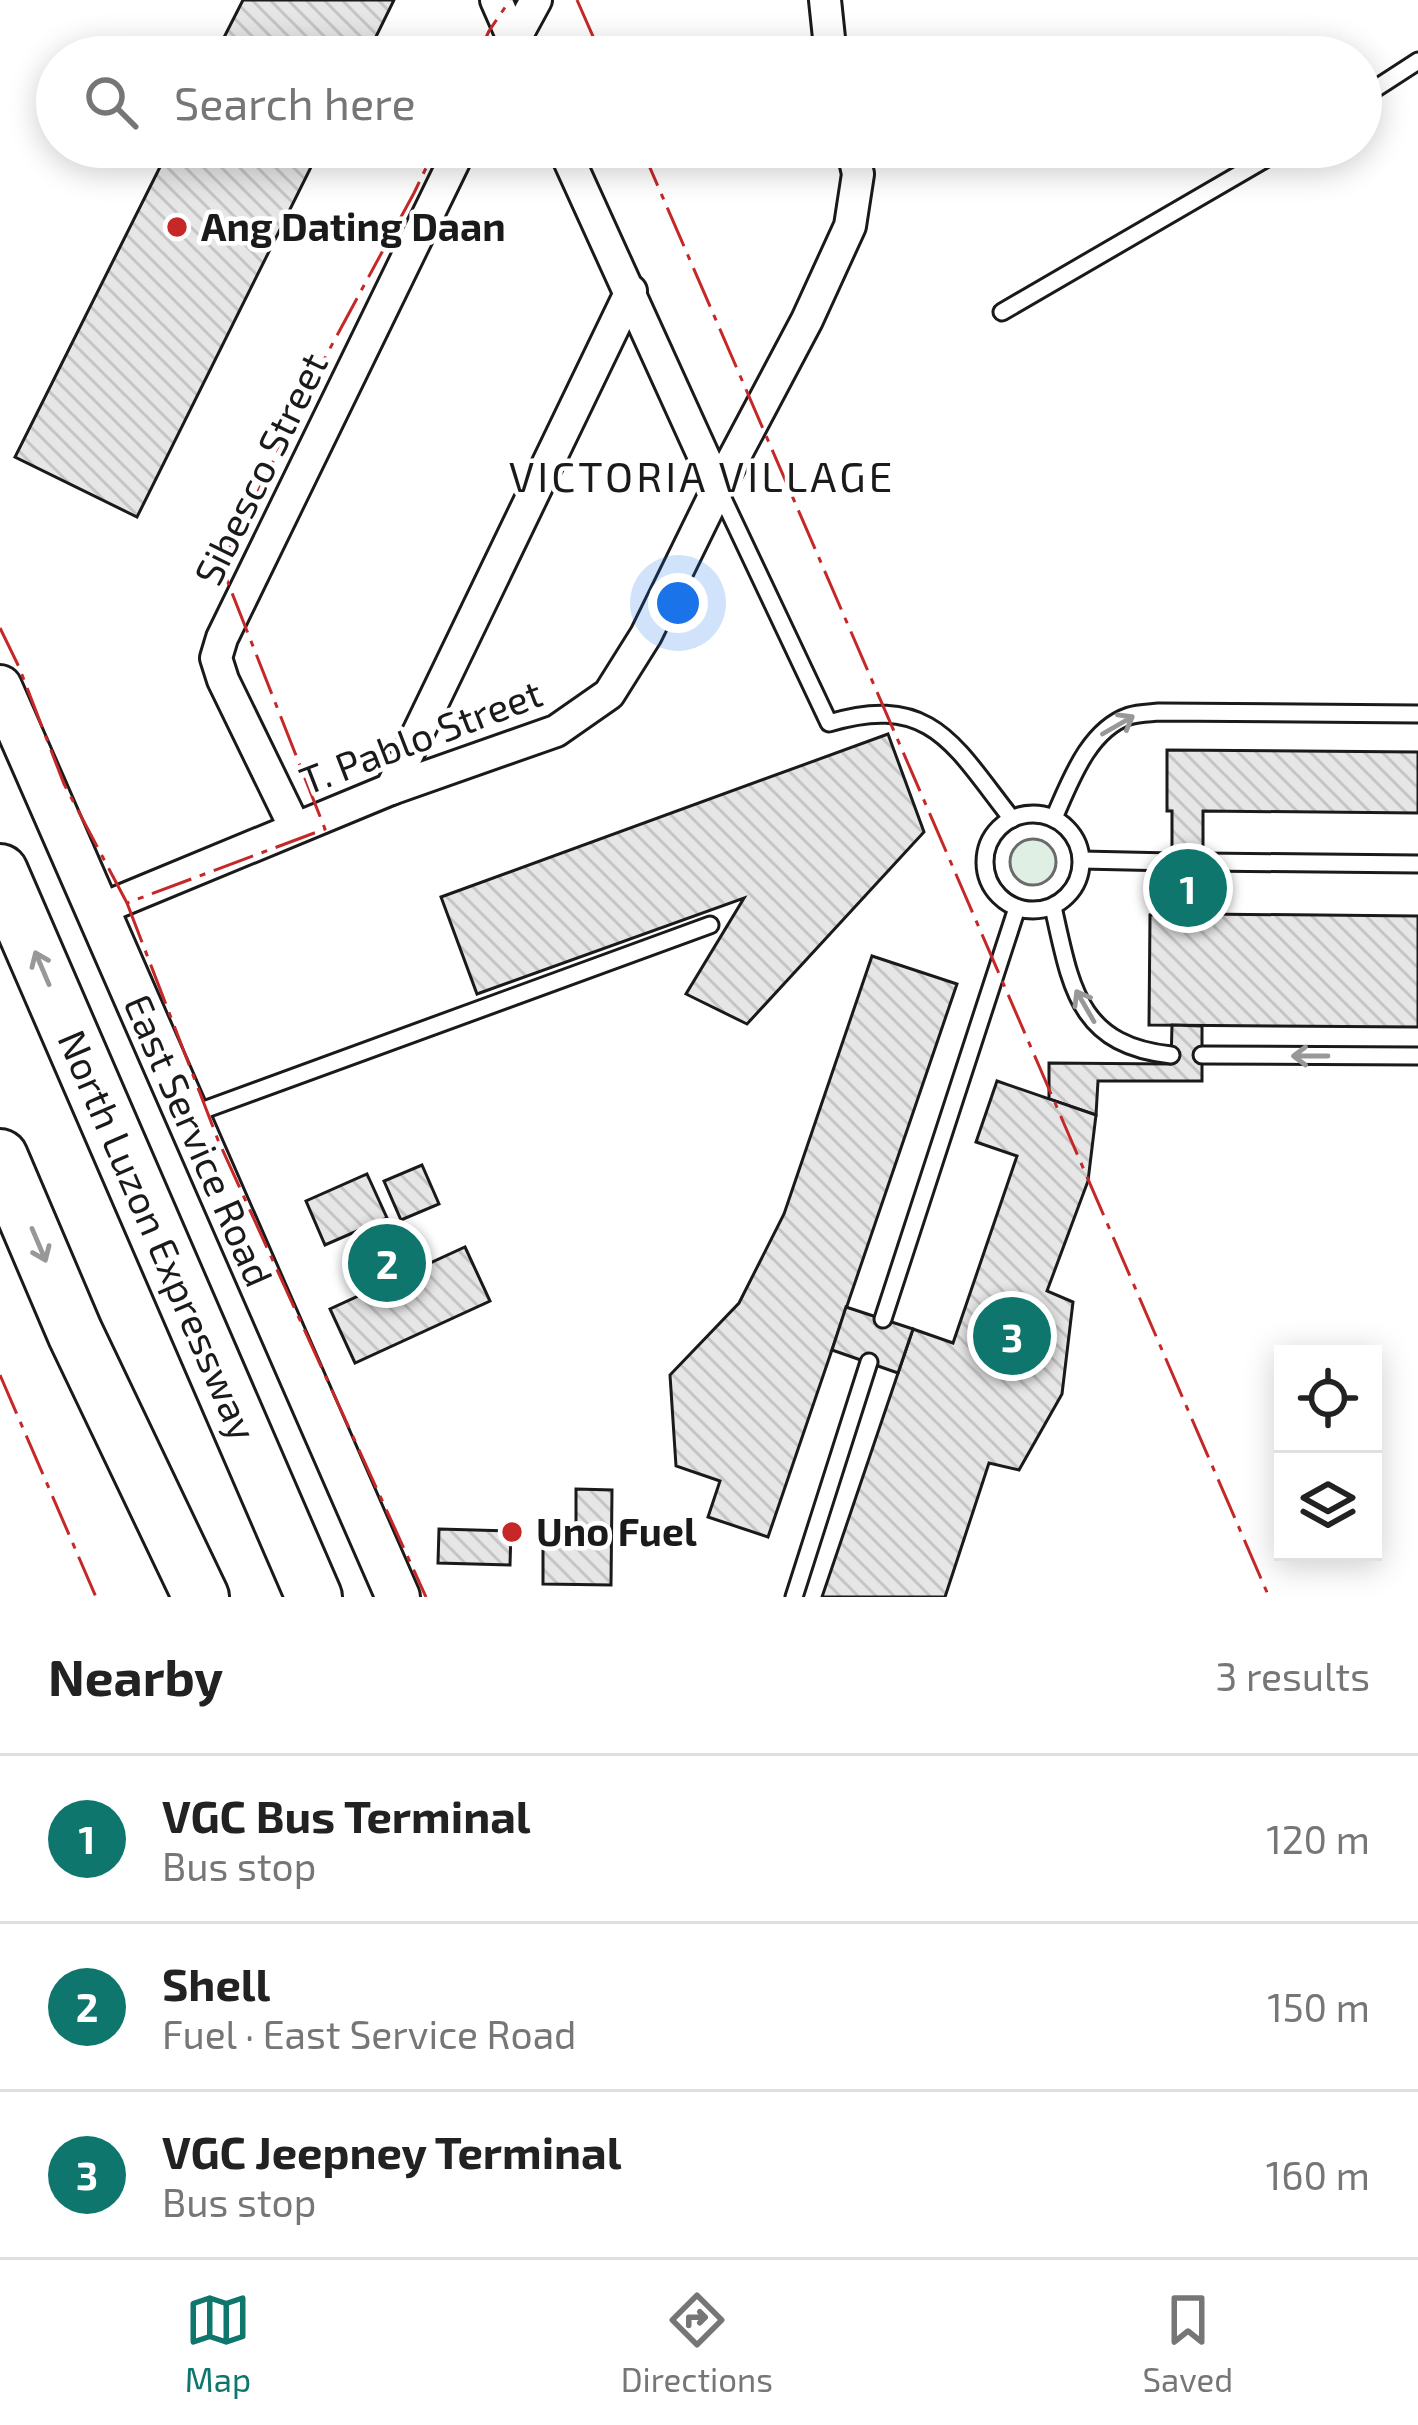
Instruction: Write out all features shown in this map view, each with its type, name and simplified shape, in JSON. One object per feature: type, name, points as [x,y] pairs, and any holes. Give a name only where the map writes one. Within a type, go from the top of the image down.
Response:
[{"type":"highway","name":"North Luzon Expressway","points":[[0,872],[312,1590]]},
{"type":"highway","points":[[0,1157],[75,1333],[201,1597]]},
{"type":"highway","points":[[75,1333],[170,1597]]},
{"type":"main road","name":"East Service Road","points":[[0,687],[398,1597]]},
{"type":"street","points":[[496,0],[508,36]]},
{"type":"street","points":[[520,36],[536,0]]},
{"type":"street","points":[[825,0],[829,36]]},
{"type":"street","name":"Sibesco Street","points":[[295,828],[216,658],[232,616],[451,168]]},
{"type":"street","points":[[573,168],[718,488]]},
{"type":"street","name":"T. Pablo Street","points":[[96,910],[391,790],[556,731],[609,694],[646,635],[807,320],[850,226],[857,168]]},
{"type":"street","points":[[391,790],[631,291]]},
{"type":"lane","points":[[1382,84],[1418,61]]},
{"type":"lane","points":[[1003,312],[1250,168]]},
{"type":"lane","points":[[718,488],[830,723],[893,712],[918,720],[944,736],[1012,819]]},
{"type":"lane","points":[[1054,818],[1089,748],[1106,728],[1130,715],[1418,714]]},
{"type":"lane","points":[[1026,814],[1054,818],[1078,843],[1081,874],[1066,899],[1053,907],[1017,908],[992,888],[985,857],[990,841],[1012,819],[1026,814]]},
{"type":"lane","points":[[1082,860],[1172,862]]},
{"type":"lane","points":[[1203,862],[1418,864]]},
{"type":"lane","points":[[1053,907],[1068,972],[1096,1024],[1119,1042],[1143,1052],[1172,1055]]},
{"type":"lane","points":[[883,1319],[1017,908]]},
{"type":"lane","points":[[188,1116],[710,926]]},
{"type":"lane","points":[[1202,1055],[1418,1056]]},
{"type":"lane","points":[[794,1597],[868,1362]]},
{"type":"green space","points":[[1033,839],[1050,845],[1056,862],[1050,879],[1033,885],[1016,879],[1010,862],[1016,845]]},
{"type":"building","points":[[243,0],[394,0],[376,36],[225,36]]},
{"type":"building","points":[[160,168],[311,168],[137,517],[15,457]]},
{"type":"building","points":[[888,734],[924,832],[747,1024],[686,994],[744,898],[477,994],[441,897]]},
{"type":"building","points":[[1167,750],[1418,752],[1418,813],[1203,811],[1203,914],[1418,916],[1418,1027],[1149,1025],[1150,915],[1172,914]]},
{"type":"building","points":[[872,956],[957,984],[768,1537],[708,1517],[720,1481],[676,1466],[670,1375],[739,1303],[784,1214]]},
{"type":"building","points":[[1172,1025],[1202,1026],[1202,1081],[1098,1081],[1096,1115],[1049,1099],[1049,1063],[1171,1064]]},
{"type":"building","points":[[997,1081],[1096,1115],[1088,1181],[1047,1291],[1073,1302],[1062,1394],[1019,1470],[989,1463],[945,1597],[822,1597],[913,1329],[953,1343],[1017,1156],[976,1142]]},
{"type":"building","points":[[422,1165],[439,1204],[401,1220],[384,1181]]},
{"type":"building","points":[[367,1174],[387,1218],[325,1245],[306,1201]]},
{"type":"building","points":[[465,1247],[490,1301],[355,1363],[330,1309]]},
{"type":"building","points":[[846,1307],[913,1329],[898,1373],[832,1350]]},
{"type":"building","points":[[576,1489],[612,1490],[611,1585],[543,1584],[543,1543],[576,1543]]},
{"type":"building","points":[[439,1529],[511,1531],[510,1565],[438,1563]]},
{"type":"power","points":[[487,36],[510,0]]},
{"type":"power","points":[[577,0],[593,36]]},
{"type":"power","points":[[0,628],[64,784],[127,903],[325,829],[221,565],[426,168]]},
{"type":"power","points":[[650,168],[1269,1597]]},
{"type":"power","points":[[127,903],[218,1140],[426,1597]]},
{"type":"power","points":[[0,1375],[96,1597]]},
{"type":"place","name":"Ang Dating Daan","points":[[177,227]]},
{"type":"place","name":"VGC Bus Terminal","points":[[1188,888]]},
{"type":"place","name":"Shell","points":[[387,1263]]},
{"type":"place","name":"VGC Jeepney Terminal","points":[[1012,1336]]},
{"type":"place","name":"Uno Fuel","points":[[512,1532]]},
{"type":"district","name":"VICTORIA VILLAGE","points":[[702,477]]}]
